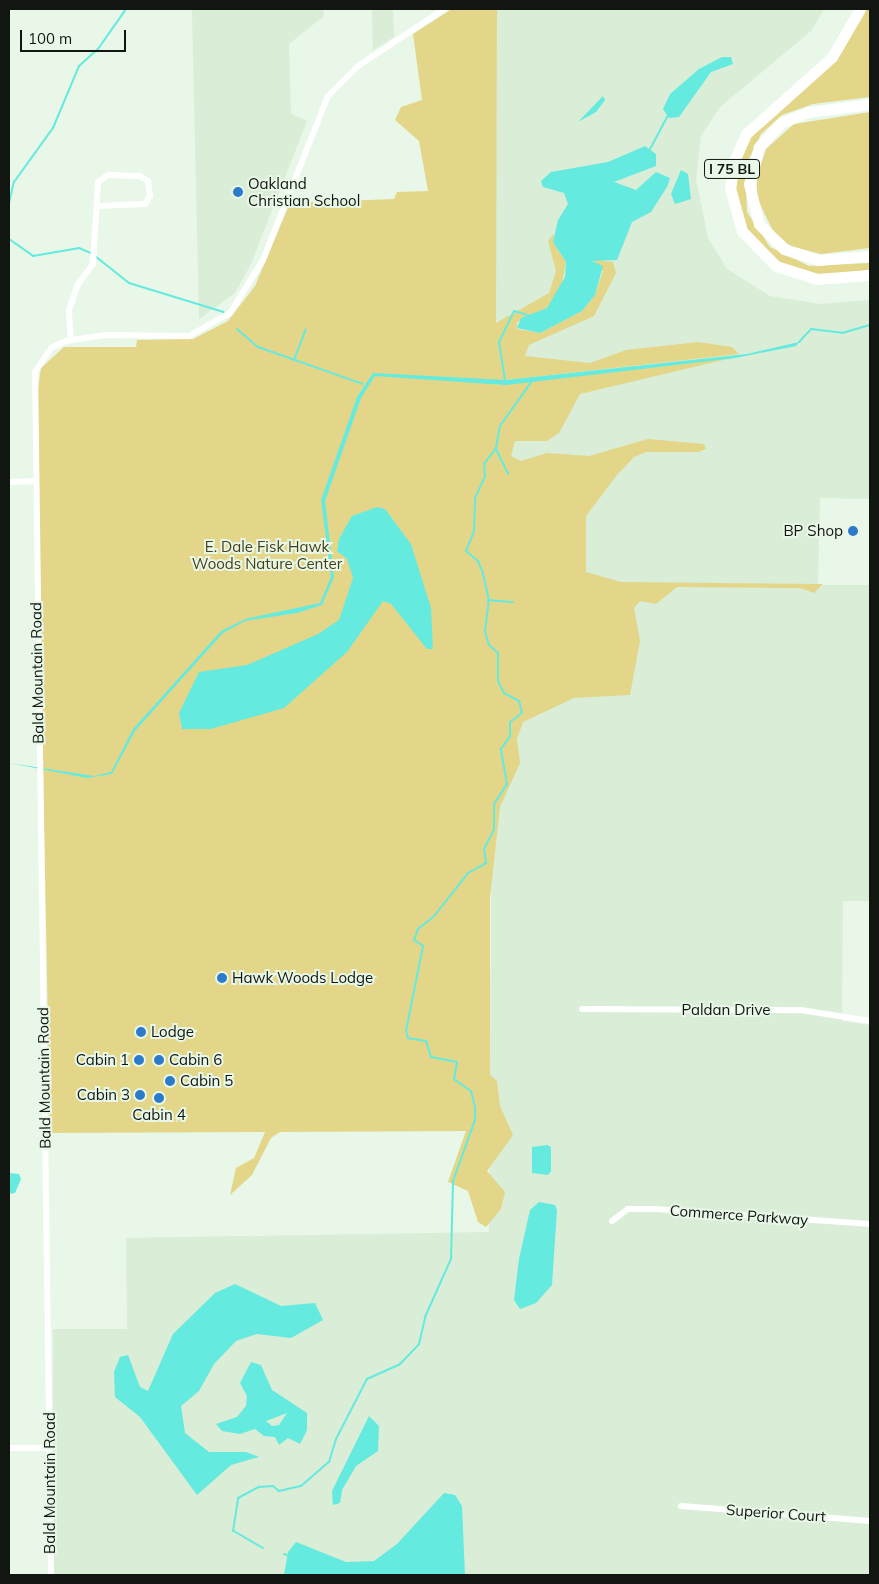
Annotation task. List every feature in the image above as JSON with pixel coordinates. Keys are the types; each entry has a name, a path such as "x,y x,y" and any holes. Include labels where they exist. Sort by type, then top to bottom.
{"highway":[{"name":"I 75 BL","path":"860,9 832,57 746,134 734,161 730,188 742,231 776,266 817,279 870,275"},
{"path":"870,104 808,112 781,123 759,147 749,184 759,224 784,249 817,260 870,256"}],"street":[{"name":"Bald Mountain Road","path":"51,1575 34,482 35,372 52,348 71,340 189,336 230,314 263,260 328,96 358,66 444,9"},
{"path":"71,340 68,310 78,284 93,264 98,182 108,176 140,176 148,181 150,196 145,204 97,206"},
{"path":"9,482 34,482"},
{"name":"Paldan Drive","path":"582,1009 801,1010 870,1020"},
{"name":"Commerce Parkway","path":"612,1221 628,1209 656,1209 870,1224"},
{"path":"9,1448 50,1448"},
{"name":"Superior Court","path":"681,1506 870,1521"}],"shaded area":[{"name":"Oakland Christian School","path":"192,9 323,9 324,16 289,44 291,114 307,121 251,264 235,293 199,319"},
{"path":"372,9 393,9 394,37 373,50"},
{"path":"497,9 824,9 811,31 720,107 701,136 696,179 708,238 727,269 770,296 820,304 870,300 870,499 820,498 818,585 870,585 870,901 843,901 842,1021 870,1025 870,1575 53,1575 53,1329 127,1329 126,1238 489,1232"}],"green space":[{"name":"E. Dale Fisk Hawk Woods Nature Center","path":"452,9 497,9 496,323 549,293 556,271 548,241 554,234 553,242 566,262 561,288 547,308 517,322 517,329 540,333 582,311 595,295 603,271 593,260 613,262 616,273 594,316 529,345 525,356 590,363 626,350 698,342 732,347 739,354 497,381 497,385 740,356 580,394 559,433 547,441 515,441 511,456 521,461 547,453 589,456 648,439 704,444 706,449 699,452 646,452 634,457 617,475 586,516 586,572 621,582 823,584 814,593 800,588 677,587 656,604 640,601 634,608 640,641 630,695 574,698 523,722 517,739 520,763 500,807 490,898 490,1075 497,1081 500,1106 513,1135 487,1171 505,1192 501,1209 486,1227 478,1222 468,1191 448,1182 466,1131 280,1132 271,1138 252,1175 230,1195 236,1168 254,1158 265,1132 50,1133 36,403 41,368 64,347 136,347 137,340 193,339 228,321 255,286 290,203 394,199 397,192 428,191 419,141 395,120 401,107 422,100 413,34"},
{"path":"864,9 870,9 870,97 813,104 782,115 761,134 745,167 747,212 770,247 809,266 870,263 870,270 822,275 779,263 748,232 734,190 736,168 748,137 837,56"},
{"path":"870,112 870,248 821,254 790,246 773,231 757,198 757,176 766,149 794,124"}],"water":[{"path":"722,57 731,57 733,64 711,72 679,117 669,118 663,109 670,94 699,69"},
{"path":"603,96 605,100 596,112 578,122"},
{"path":"645,146 656,154 656,166 614,182 636,190 656,172 670,178 667,187 651,212 632,222 617,260 592,261 603,266 595,295 582,311 540,333 517,328 521,318 547,308 565,277 566,262 553,242 558,220 568,204 564,193 543,187 541,181 551,172 608,162"},
{"path":"681,170 688,174 691,199 675,204 671,194"},
{"path":"799,342 796,346 735,358 505,385 375,376 361,398 325,501 334,577 322,605 297,613 245,621 223,633 135,731 112,774 87,778 9,763 94,776 111,772 133,729 221,631 245,619 320,603 331,577 321,500 357,397 373,373 505,380 747,354"},
{"path":"377,507 385,509 411,544 431,608 433,649 427,649 391,604 383,601 347,652 284,708 211,729 182,729 179,713 199,672 247,665 318,634 339,620 353,578 347,559 337,551 339,539 352,516"},
{"path":"547,1145 551,1147 551,1171 548,1175 532,1173 532,1147"},
{"path":"9,1173 19,1174 21,1179 15,1193 9,1194"},
{"path":"539,1202 555,1205 557,1210 552,1285 536,1303 520,1309 514,1300 519,1259 530,1210"},
{"path":"235,1284 281,1306 315,1303 323,1320 291,1338 257,1334 236,1341 214,1364 199,1391 181,1406 185,1433 209,1452 246,1452 259,1457 231,1465 197,1495 140,1417 115,1397 114,1372 120,1357 128,1355 140,1387 148,1391 173,1334 215,1293"},
{"path":"251,1362 261,1365 272,1390 307,1413 307,1430 300,1444 288,1438 279,1445 275,1437 264,1436 255,1429 240,1434 222,1431 216,1424 237,1417 246,1406 247,1396 240,1383","holes":["287,1413 279,1425 272,1426 266,1421"]},
{"path":"369,1416 379,1426 378,1451 356,1466 342,1490 340,1503 333,1505 332,1491"},
{"path":"444,1493 455,1495 462,1506 465,1575 284,1575 288,1552 296,1542 346,1562 374,1561 397,1544"}],"waterway":[{"path":"9,203 14,182 53,128 79,66 98,49 126,9"},
{"path":"649,151 668,116"},
{"path":"9,239 33,256 79,248 91,253"},
{"path":"95,256 129,283 224,312"},
{"path":"505,380 499,342 514,311 528,315"},
{"path":"799,342 811,329 842,333 870,325"},
{"path":"237,329 258,347 363,384"},
{"path":"294,360 306,329"},
{"path":"263,1548 233,1531 238,1498 259,1487 273,1486 279,1491 301,1486 329,1462 336,1439 367,1379 399,1365 419,1344 425,1317 451,1259 453,1181 475,1120 475,1107 471,1091 454,1079 457,1062 431,1057 426,1041 408,1038 406,1031 423,946 414,940 418,929 435,915 468,873 486,863 484,849 494,829 494,804 507,784 501,749 510,736 510,722 522,713 519,701 504,693 498,681 498,653 489,645 485,631 489,600 483,573 478,561 466,551 474,531 475,498 485,477 484,464 496,448 500,426 532,381"},
{"path":"496,449 508,474"},
{"path":"488,600 513,602"}],"place":[{"name":"Oakland Christian School","path":"238,192"},
{"name":"BP Shop","path":"853,531"},
{"name":"Hawk Woods Lodge","path":"222,978"},
{"name":"Lodge","path":"141,1032"},
{"name":"Cabin 1","path":"139,1060"},
{"name":"Cabin 6","path":"159,1060"},
{"name":"Cabin 5","path":"170,1081"},
{"name":"Cabin 3","path":"140,1095"},
{"name":"Cabin 4","path":"159,1098"}]}
